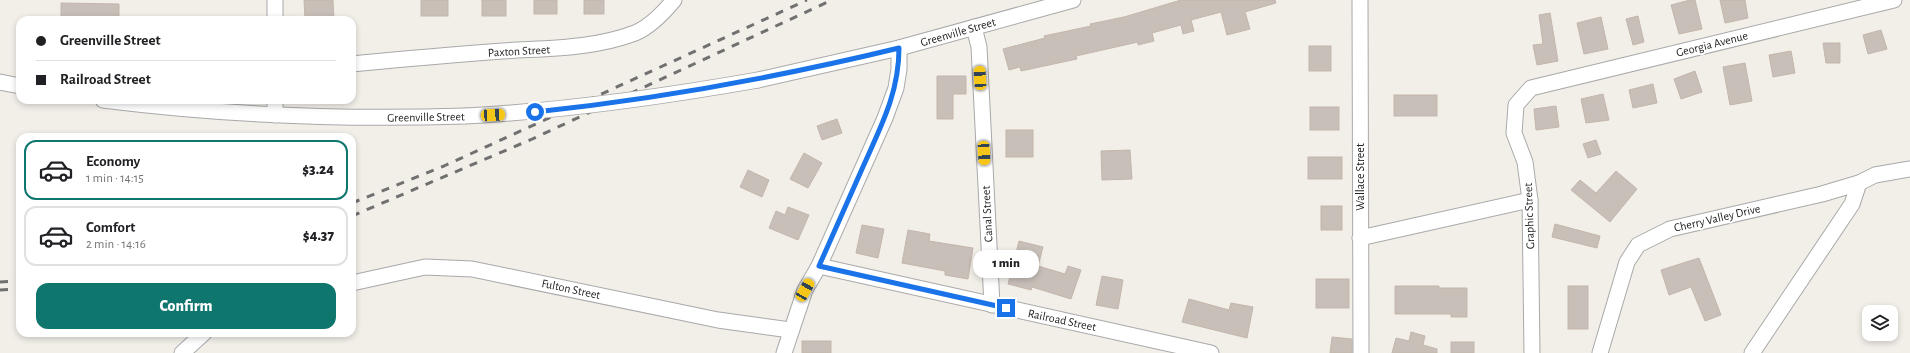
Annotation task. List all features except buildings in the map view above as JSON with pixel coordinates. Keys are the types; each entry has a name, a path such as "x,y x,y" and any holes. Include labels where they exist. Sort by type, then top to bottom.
{"street":[{"path":"275,0 275,16"},
{"name":"Greenville Street","path":"136,104 168,108 346,118 465,116 535,112 584,107 758,80 899,48 1073,0"},
{"name":"Wallace Street","path":"1360,0 1360,238 1362,353"},
{"name":"Georgia Avenue","path":"1531,88 1894,0"},
{"name":"Paxton Street","path":"356,64 555,49 615,40 637,32 654,20 674,1"},
{"name":"Canal Street","path":"974,27 978,47 992,305"},
{"path":"784,353 790,330 805,290 819,266 885,118 896,88 899,69 899,48"},
{"path":"0,82 16,85"},
{"name":"Graphic Street","path":"1531,88 1516,105 1514,133 1526,162 1530,200 1532,353"},
{"path":"275,104 275,115"},
{"name":"Cherry Valley Drive","path":"1600,353 1625,268 1638,246 1670,229 1822,194 1859,183 1875,175 1910,169"},
{"path":"1752,353 1852,204 1859,183"},
{"path":"1360,238 1530,200"},
{"name":"Railroad Street","path":"819,266 1211,353"},
{"name":"Fulton Street","path":"356,282 426,267 472,269 718,320 790,330"},
{"path":"182,353 200,337"}],"railway":[{"path":"356,201 444,166 807,0"},
{"path":"356,214 530,140 832,0"},
{"path":"0,282 16,281"},
{"path":"0,290 16,289"}],"route":[{"path":"535,112 584,107 758,80 899,48 899,69 896,88 885,118 819,266 1006,308"}]}
